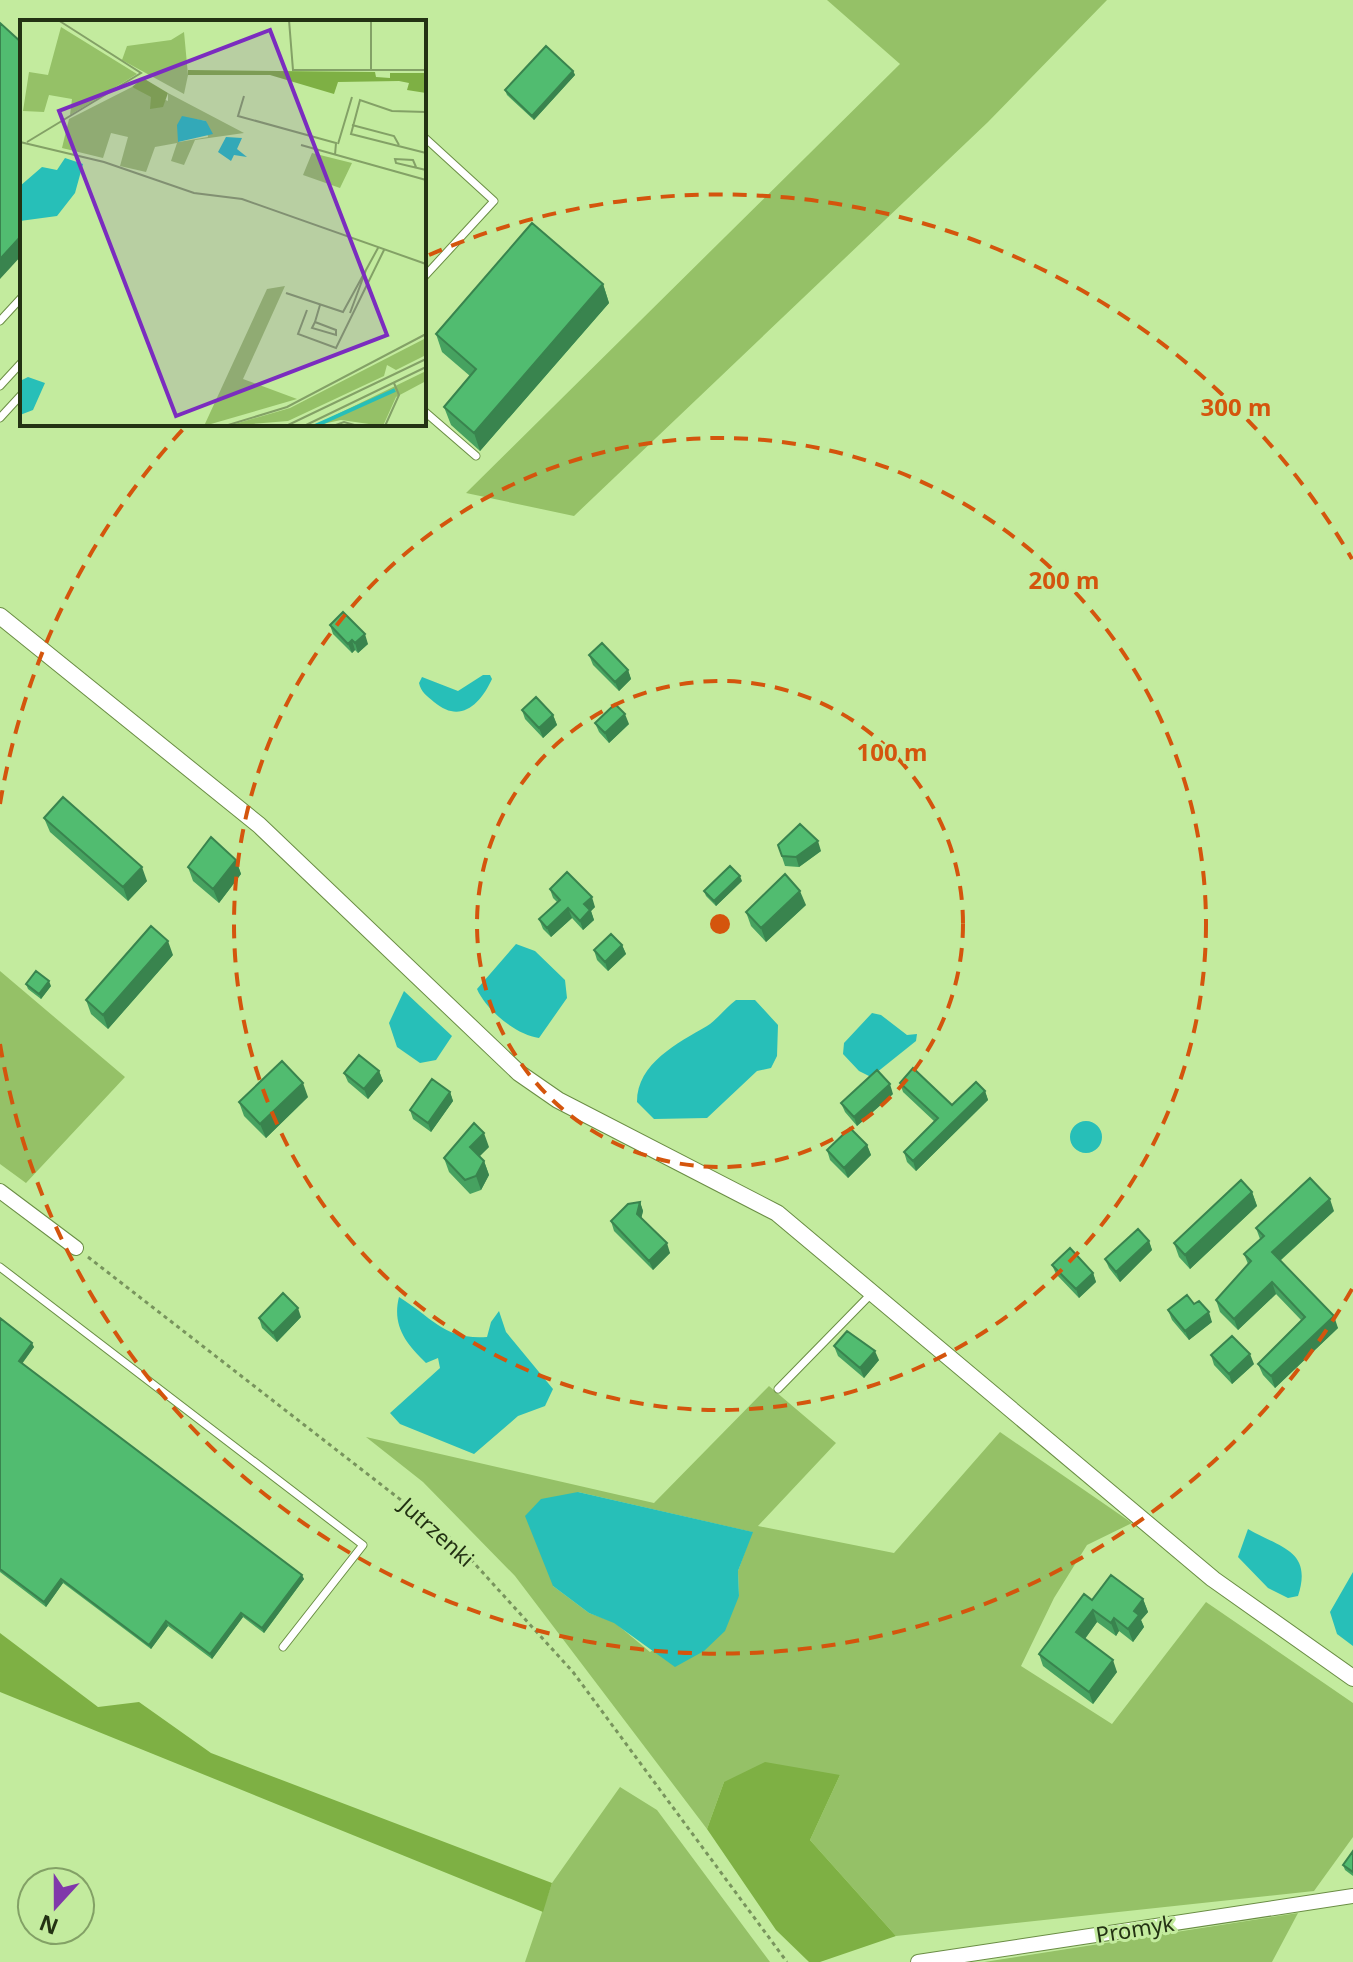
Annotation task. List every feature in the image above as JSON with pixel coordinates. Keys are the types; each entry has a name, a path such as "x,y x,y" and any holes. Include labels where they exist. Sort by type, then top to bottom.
{"street":[{"path":"0,616 259,825 519,1073 558,1100 777,1213 1213,1579 1353,1678"},
{"path":"0,1191 76,1248"},
{"name":"Promyk","path":"918,1962 1353,1896"}],"lane":[{"path":"426,139 494,201 426,275"},
{"path":"0,321 20,299"},
{"path":"0,386 20,364"},
{"path":"0,418 20,396"},
{"path":"426,413 476,456"},
{"path":"0,1267 363,1545 283,1647"},
{"path":"778,1389 872,1293"}],"path":[{"name":"Jutrzenki","path":"76,1248 455,1542 573,1672 787,1962"}],"green space":[{"path":"827,0 1107,0 988,122 574,516 466,493 900,64"},
{"path":"0,971 125,1077 26,1183 0,1164"},
{"path":"769,1386 836,1443 758,1526 894,1553 1000,1432 1132,1523 1087,1545 1054,1598 1021,1666 1112,1724 1206,1602 1353,1703 1353,1837 1314,1891 896,1936 810,1840 840,1775 724,1782 707,1829 515,1576 423,1482 366,1437 654,1503","holes":["578,1492 752,1532 738,1571 739,1596 650,1652 614,1622 589,1613 553,1586"]},
{"path":"0,1633 98,1707 139,1702 211,1753 552,1883 543,1912 0,1692"},
{"path":"765,1762 840,1775 810,1840 896,1936 820,1962 809,1962 776,1930 707,1829 724,1782"},
{"path":"620,1787 657,1810 770,1962 525,1962 552,1883"},
{"path":"1298,1913 1272,1962 984,1962"}],"water":[{"path":"483,675 490,675 492,679 482,697 461,711 443,708 434,702 419,683 422,677 458,691"},
{"path":"516,944 535,951 565,980 567,998 539,1038 521,1032 503,1020 487,1005 477,989"},
{"path":"404,991 452,1036 436,1060 420,1063 397,1047 389,1023"},
{"path":"736,1000 755,1000 778,1025 777,1056 771,1068 757,1071 707,1118 654,1119 637,1102 644,1076 661,1056 711,1023"},
{"path":"872,1013 881,1015 907,1035 917,1034 916,1041 871,1077 859,1071 843,1054 844,1043"},
{"path":"1086,1121 1097,1126 1102,1137 1097,1148 1086,1153 1075,1148 1070,1137 1075,1126"},
{"path":"399,1297 449,1331 472,1337 487,1337 491,1322 499,1311 506,1332 553,1389 545,1406 518,1416 474,1454 400,1424 390,1413 440,1368 438,1358 426,1363 406,1341 397,1316"},
{"path":"578,1492 753,1532 738,1571 739,1596 725,1631 704,1651 675,1667 614,1623 589,1613 553,1586 525,1516 541,1499"},
{"path":"1248,1529 1282,1546 1297,1560 1301,1569 1298,1596 1288,1598 1268,1588 1238,1557"},
{"path":"1353,1572 1353,1646 1337,1634 1330,1612"}],"building":[{"path":"0,23 20,41 20,237 0,259"},
{"path":"546,46 573,71 532,116 505,90"},
{"path":"532,223 603,284 474,433 444,407 476,369 436,334"},
{"path":"343,612 365,634 355,643 352,640 348,644 330,625"},
{"path":"602,643 628,670 615,682 589,655"},
{"path":"536,697 553,715 539,728 522,710"},
{"path":"615,704 625,714 605,733 595,723"},
{"path":"63,797 142,867 123,887 44,818"},
{"path":"800,824 818,841 796,857 782,856 778,845"},
{"path":"211,837 236,860 213,889 188,867"},
{"path":"730,866 740,876 714,901 704,891"},
{"path":"567,872 592,897 584,904 590,910 580,921 568,908 547,928 539,919 560,900 550,889"},
{"path":"785,874 800,891 761,928 746,912"},
{"path":"151,926 168,941 103,1015 86,1000"},
{"path":"611,934 622,945 605,962 594,950"},
{"path":"36,971 49,981 39,994 26,984"},
{"path":"359,1055 379,1071 364,1089 344,1073"},
{"path":"282,1061 303,1083 260,1124 239,1102"},
{"path":"913,1068 952,1105 976,1082 985,1091 913,1161 904,1152 938,1118 900,1083"},
{"path":"877,1070 890,1084 854,1117 841,1103"},
{"path":"432,1079 450,1092 428,1123 410,1110"},
{"path":"474,1123 484,1133 470,1147 484,1161 476,1176 465,1180 444,1158"},
{"path":"850,1128 867,1145 844,1168 827,1150"},
{"path":"1310,1178 1330,1199 1272,1252 1334,1316 1271,1376 1258,1364 1305,1317 1272,1282 1234,1319 1216,1300 1251,1261 1244,1254 1264,1236 1256,1228"},
{"path":"1241,1180 1252,1192 1185,1255 1174,1243"},
{"path":"640,1202 637,1214 667,1243 649,1261 611,1221 628,1204"},
{"path":"1138,1229 1149,1241 1116,1272 1105,1259"},
{"path":"1070,1248 1093,1273 1076,1289 1052,1265"},
{"path":"283,1293 298,1308 273,1333 259,1318"},
{"path":"1187,1295 1194,1304 1199,1301 1209,1312 1185,1331 1168,1310"},
{"path":"0,1318 32,1343 19,1361 302,1575 262,1628 241,1613 210,1654 166,1621 149,1645 61,1579 44,1602 0,1569"},
{"path":"847,1331 875,1351 860,1368 834,1346"},
{"path":"1232,1336 1250,1354 1229,1374 1211,1355"},
{"path":"1111,1575 1143,1599 1134,1611 1139,1615 1128,1629 1114,1618 1111,1623 1093,1610 1076,1632 1113,1660 1089,1692 1039,1654 1084,1594 1092,1600"},
{"path":"1353,1851 1353,1872 1343,1865"}]}
